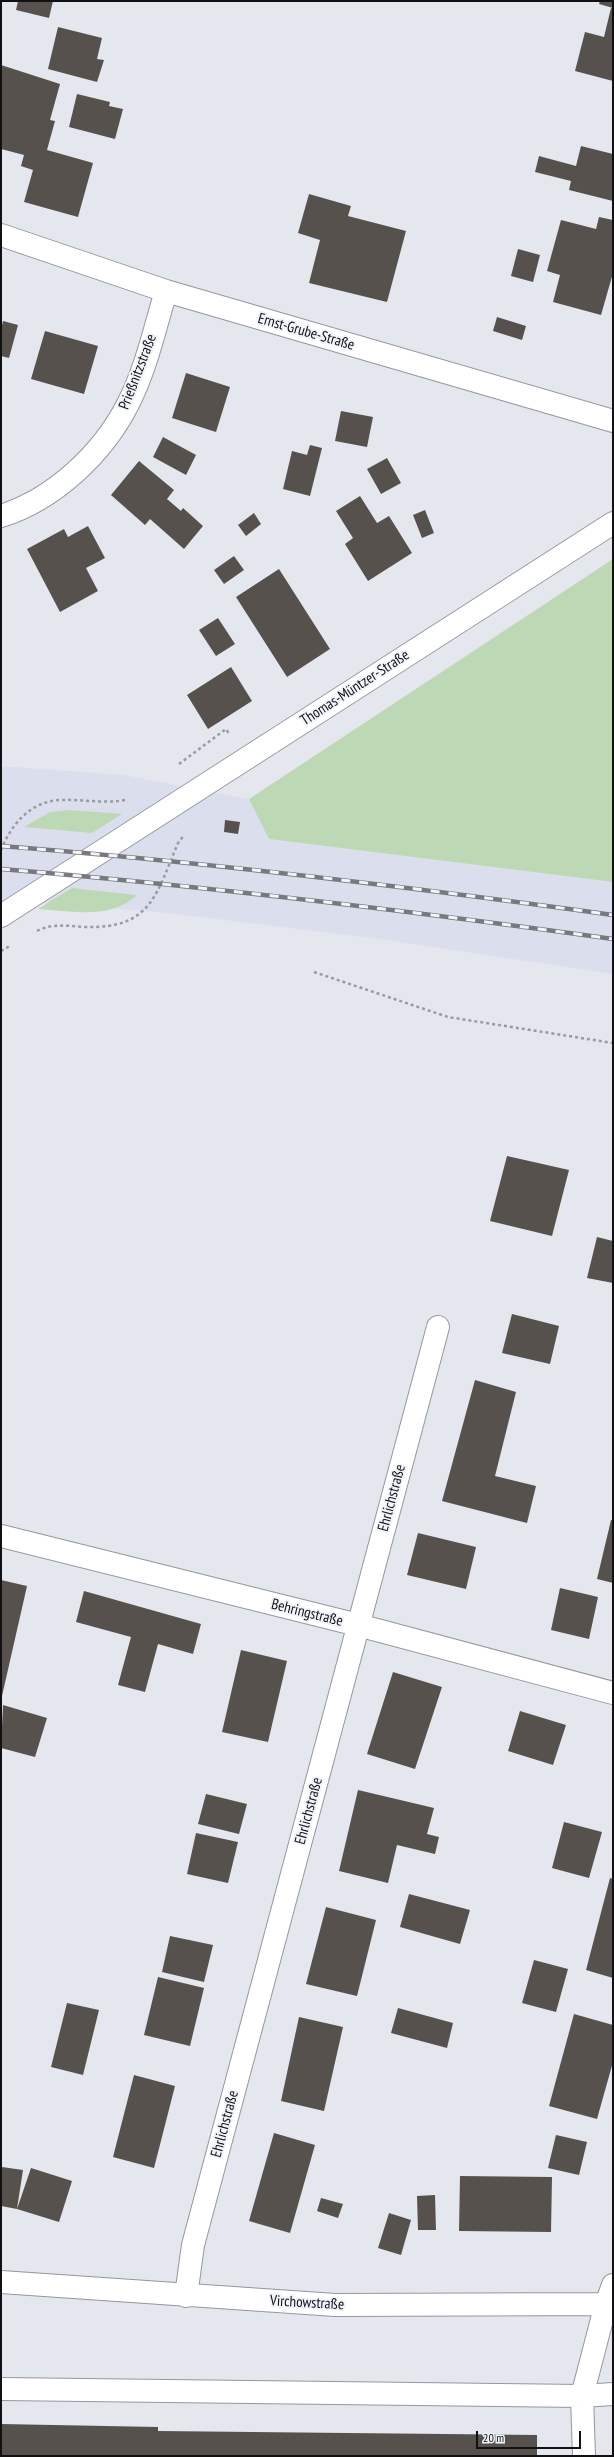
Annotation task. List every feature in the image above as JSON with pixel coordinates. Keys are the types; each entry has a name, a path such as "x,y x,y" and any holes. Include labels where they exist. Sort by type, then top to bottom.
{"street":[{"name":"Ernst-Grube-Straße","path":"1,235 166,291 613,421"},
{"name":"Prießnitzstraße","path":"1,516 39,499 71,476 113,429 128,403 140,373 166,291"},
{"name":"Thomas-Müntzer-Straße","path":"1,916 613,523"},
{"name":"Ehrlichstraße","path":"186,2296 193,2245 438,1327"},
{"name":"Behringstraße","path":"1,1536 358,1625 613,1693"},
{"name":"Virchowstraße","path":"1,2282 186,2296 335,2305 610,2298"},
{"path":"584,2456 582,2396 610,2298"},
{"path":"1,2389 582,2396 613,2394"}],"path":[{"path":"177,765 226,729 244,760"},
{"path":"1,850 10,829 24,814 40,805 59,800 111,802 128,799"},
{"path":"32,933 48,925 100,927 119,925 136,917 150,906 180,841 189,831"},
{"path":"1,951 12,945"},
{"path":"314,972 448,1017 613,1043"}],"shaded area":[{"path":"1,766 124,775 249,799 269,839 613,882 613,974 379,939 159,912 1,900"}],"green space":[{"path":"613,559 613,882 269,839 249,799"},
{"path":"69,810 122,814 92,833 24,827 50,812"},
{"path":"72,888 137,895 126,903 103,911 77,912 38,909"}],"building":[{"path":"18,1 53,1 49,18 16,10"},
{"path":"600,1 613,1 613,8 599,4"},
{"path":"611,8 613,9 613,81 575,71 585,32 604,37"},
{"path":"58,27 102,38 97,59 104,60 97,82 48,69"},
{"path":"1,65 60,84 50,120 55,121 47,150 93,163 78,217 24,202 33,170 21,166 24,155 1,149"},
{"path":"77,94 110,102 109,106 123,109 115,139 69,127"},
{"path":"581,146 613,154 613,201 569,190 571,181 535,172 539,156 576,166"},
{"path":"309,194 351,206 348,216 406,231 387,302 309,283 320,240 298,233"},
{"path":"599,217 613,220 613,273 601,315 553,302 560,275 547,271 561,220 596,229"},
{"path":"518,249 540,255 533,282 511,276"},
{"path":"497,317 526,326 522,340 493,331"},
{"path":"3,321 18,325 9,358 1,356 1,330"},
{"path":"45,331 98,346 84,394 31,379"},
{"path":"186,373 230,387 216,432 172,418"},
{"path":"341,411 373,417 367,447 335,441"},
{"path":"163,437 196,455 186,475 153,457"},
{"path":"310,445 322,448 310,496 283,489 292,451 307,455"},
{"path":"387,458 401,483 381,494 367,469"},
{"path":"139,461 174,490 167,499 181,511 183,508 203,526 184,549 150,519 145,525 111,495"},
{"path":"360,496 377,523 389,516 412,553 368,581 345,544 353,538 336,511"},
{"path":"425,510 434,533 422,538 413,515"},
{"path":"254,513 261,524 246,536 238,525"},
{"path":"88,526 105,558 86,568 98,591 60,612 27,549 64,529 68,537"},
{"path":"234,556 244,570 224,584 214,570"},
{"path":"279,569 330,649 287,677 236,597"},
{"path":"218,618 235,644 216,656 199,630"},
{"path":"231,667 252,701 208,729 187,695"},
{"path":"225,820 240,822 238,834 224,832"},
{"path":"507,1156 569,1170 552,1236 490,1221"},
{"path":"597,1237 613,1241 613,1283 587,1278"},
{"path":"512,1314 559,1326 550,1364 502,1353"},
{"path":"475,1380 516,1392 495,1476 536,1486 527,1523 442,1501"},
{"path":"611,1520 613,1520 613,1583 597,1579"},
{"path":"418,1533 476,1547 466,1589 407,1575"},
{"path":"1,1580 27,1586 2,1696 1,1696"},
{"path":"560,1588 598,1597 589,1639 551,1630"},
{"path":"84,1591 201,1624 193,1654 158,1644 145,1692 118,1685 131,1637 76,1622"},
{"path":"241,1650 287,1661 268,1742 222,1732"},
{"path":"393,1672 442,1687 415,1769 367,1754"},
{"path":"3,1705 47,1718 35,1757 1,1748"},
{"path":"520,1711 566,1725 553,1765 508,1751"},
{"path":"358,1790 434,1808 427,1834 439,1837 435,1854 397,1845 388,1883 339,1871"},
{"path":"206,1794 247,1804 239,1834 198,1824"},
{"path":"564,1822 602,1832 589,1878 552,1868"},
{"path":"196,1833 238,1842 228,1883 187,1874"},
{"path":"610,1878 613,1879 613,1978 586,1970"},
{"path":"409,1894 470,1910 460,1944 400,1927"},
{"path":"326,1907 376,1920 357,1996 306,1984"},
{"path":"170,1936 213,1945 204,1982 162,1972"},
{"path":"534,1960 568,1969 556,2012 522,2003"},
{"path":"158,1977 204,1988 190,2046 144,2035"},
{"path":"67,2003 99,2010 83,2075 51,2067"},
{"path":"398,2008 453,2023 447,2048 391,2033"},
{"path":"574,2014 613,2025 613,2062 597,2119 549,2106"},
{"path":"299,2017 343,2027 324,2111 281,2101"},
{"path":"134,2075 175,2086 154,2168 113,2157"},
{"path":"274,2133 315,2145 290,2233 249,2221"},
{"path":"556,2135 587,2142 579,2175 548,2168"},
{"path":"2,2167 23,2170 17,2209 1,2206"},
{"path":"31,2168 72,2181 59,2222 17,2209"},
{"path":"460,2176 552,2177 551,2232 459,2231"},
{"path":"435,2195 436,2230 418,2230 417,2196"},
{"path":"321,2198 343,2204 338,2218 317,2211"},
{"path":"389,2213 411,2220 401,2255 378,2248"},
{"path":"1,2424 158,2427 158,2431 537,2435 537,2456 1,2456"}],"railway":[{"path":"1,846 231,867 613,915"},
{"path":"1,869 154,883 307,900 613,939"}]}
